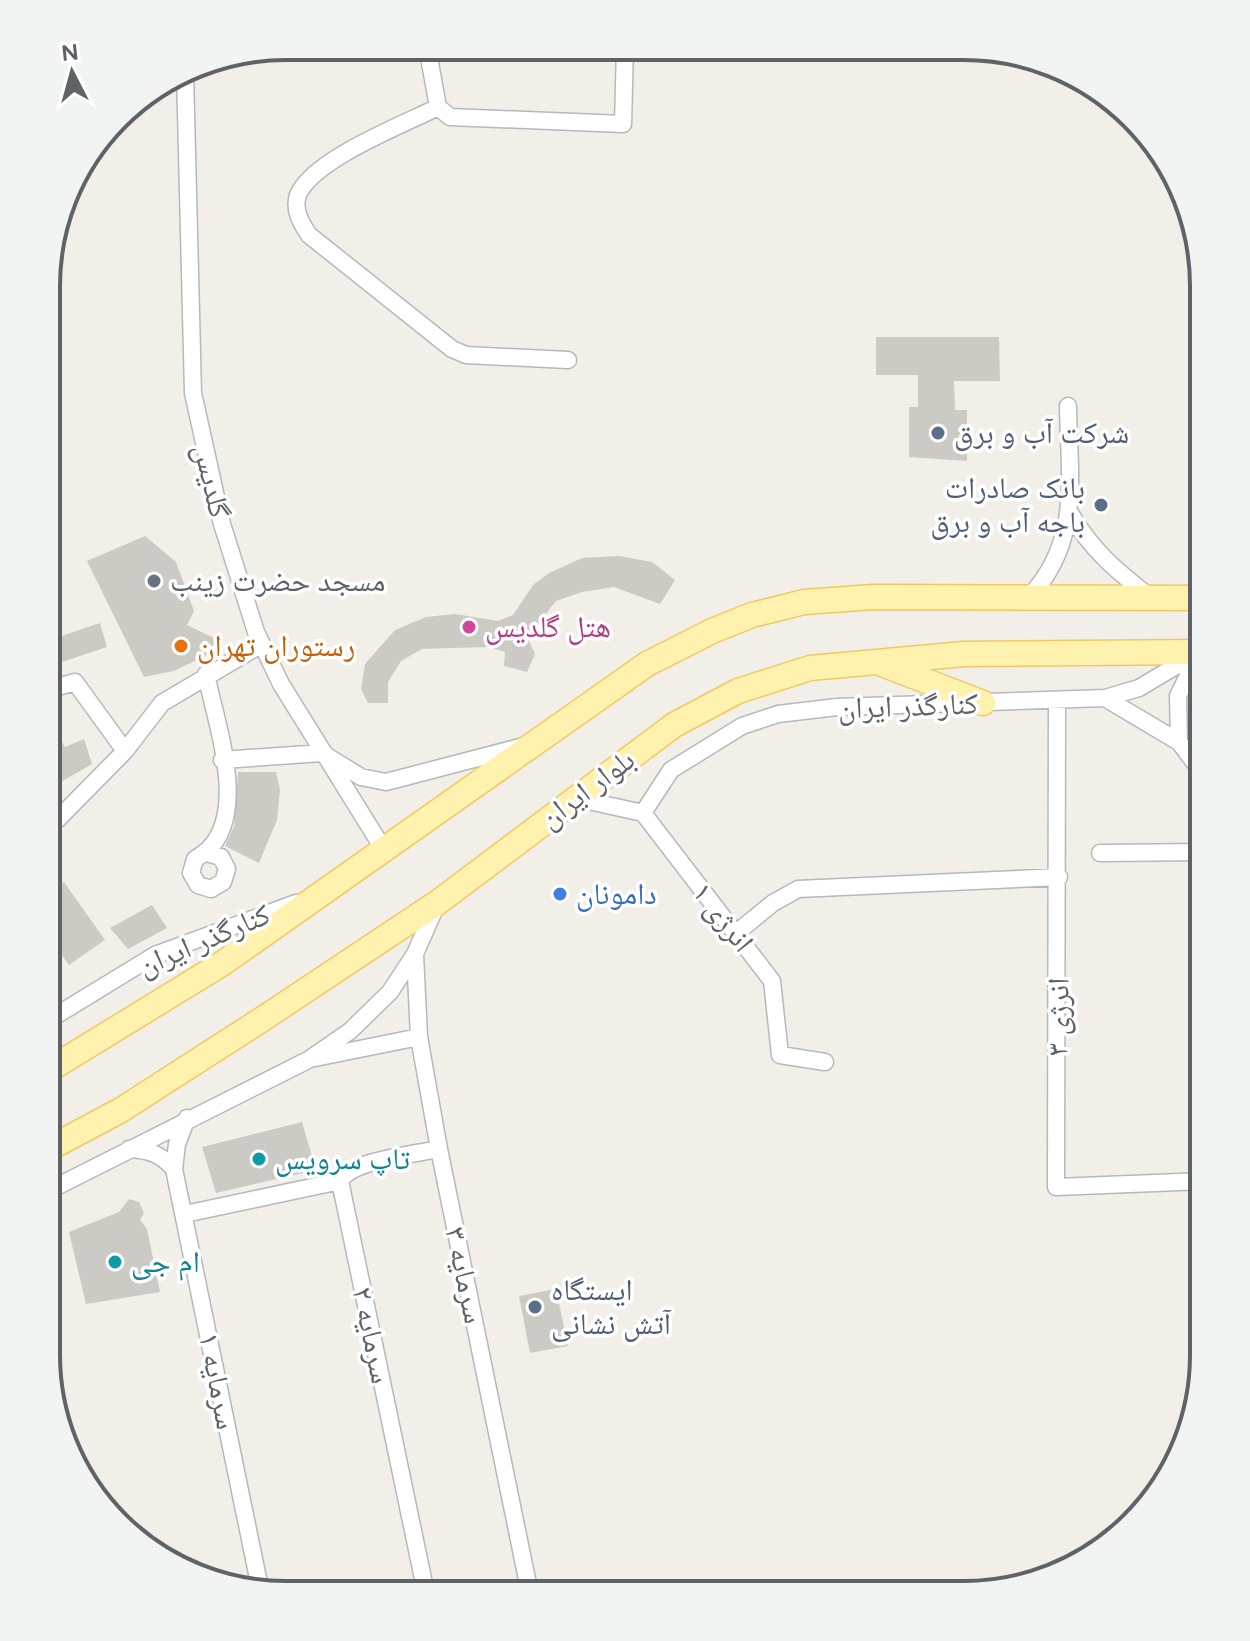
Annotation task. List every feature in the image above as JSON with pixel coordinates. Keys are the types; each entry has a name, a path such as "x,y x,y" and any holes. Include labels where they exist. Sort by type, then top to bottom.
{"main road":[{"path":"60,1063 223,963 647,664 712,631 752,615 804,602 873,597 1190,598"},
{"name":"بلوار ایران","path":"60,1143 121,1110 437,903 674,725 738,691 810,668 964,654 1190,652"},
{"path":"876,662 983,703"}],"street":[{"path":"430,60 438,107 450,117 623,124 625,60"},
{"name":"گلدیس","path":"185,84 193,393 225,537 262,644 322,753 384,850"},
{"path":"438,107 325,166 308,180 298,197 297,218 309,235 452,349 466,355 568,360"},
{"path":"1028,598 1046,579 1058,558 1070,513 1068,406"},
{"path":"1070,513 1087,542 1106,562 1151,598"},
{"path":"60,817 125,751 162,703 206,674 262,644"},
{"name":"کنارگذر ایران","path":"643,813 671,770 717,739 778,714 837,707 1105,698 1139,688 1190,659"},
{"path":"206,674 222,760 228,774 228,810 207,853"},
{"path":"1179,742 1178,696 1190,674"},
{"path":"60,686 75,682 125,751"},
{"path":"1105,698 1179,742 1190,757"},
{"name":"انرژی ۳","path":"1057,700 1056,1187 1190,1182"},
{"path":"355,806 386,782 504,749 535,744"},
{"path":"222,760 322,753 361,777 386,782"},
{"path":"575,798 643,813"},
{"name":"انرژی ۱","path":"643,813 772,981 780,1055 825,1062"},
{"path":"1100,853 1190,852"},
{"path":"735,934 773,903 798,889 1059,877"},
{"name":"کنارگذر ایران","path":"60,1013 155,955 324,892"},
{"path":"60,1185 187,1118 308,1060 350,1031 390,992 415,954 437,903"},
{"name":"سرمایه ۳","path":"415,954 419,1037 439,1149 527,1581"},
{"path":"308,1060 419,1037"},
{"path":"174,1169 177,1144 187,1118"},
{"path":"128,1149 148,1150 164,1158 174,1169"},
{"path":"185,1214 340,1181 352,1169 439,1149"},
{"name":"سرمایه ۱","path":"174,1169 258,1579"},
{"name":"سرمایه ۲","path":"340,1181 423,1581"}],"building":[{"name":"شرکت آب و برق","path":"876,337 999,337 1000,381 954,381 955,410 967,410 967,461 909,457 909,407 918,407 918,375 876,375"},
{"path":"145,536 176,562 194,611 187,625 218,640 205,656 174,671 144,677 87,561"},
{"name":"هتل گلدیس","path":"620,556 652,562 675,580 660,604 614,587 582,592 556,601 538,624 529,641 535,654 527,672 504,666 505,652 489,647 422,649 401,661 388,682 388,703 368,703 361,689 365,664 395,630 426,617 455,614 498,621 513,615 533,585 549,573 582,558"},
{"path":"100,623 107,647 60,663 60,637"},
{"path":"60,739 65,747 84,739 92,764 60,782"},
{"path":"238,772 276,772 280,790 277,820 259,863 225,846 234,826"},
{"path":"64,882 105,940 69,965 60,952 60,884"},
{"path":"152,905 167,928 128,949 110,928"},
{"name":"تاپ سرویس","path":"302,1122 316,1170 216,1193 202,1147"},
{"name":"ام جی","path":"129,1199 139,1202 144,1213 140,1220 147,1229 160,1292 86,1304 69,1232 119,1212"},
{"path":"556,1289 568,1346 530,1353 519,1296"}],"place":[{"name":"شرکت آب و برق","path":"938,433"},
{"name":"بانک صادرات باجه آب و برق","path":"1101,505"},
{"name":"مسجد حضرت زینب","path":"154,581"},
{"name":"هتل گلدیس","path":"469,627"},
{"name":"رستوران تهران","path":"181,646"},
{"name":"دامونان","path":"560,894"},
{"name":"تاپ سرویس","path":"259,1159"},
{"name":"ام جی","path":"115,1262"},
{"name":"ایستگاه آتش نشانی","path":"535,1307"}]}
